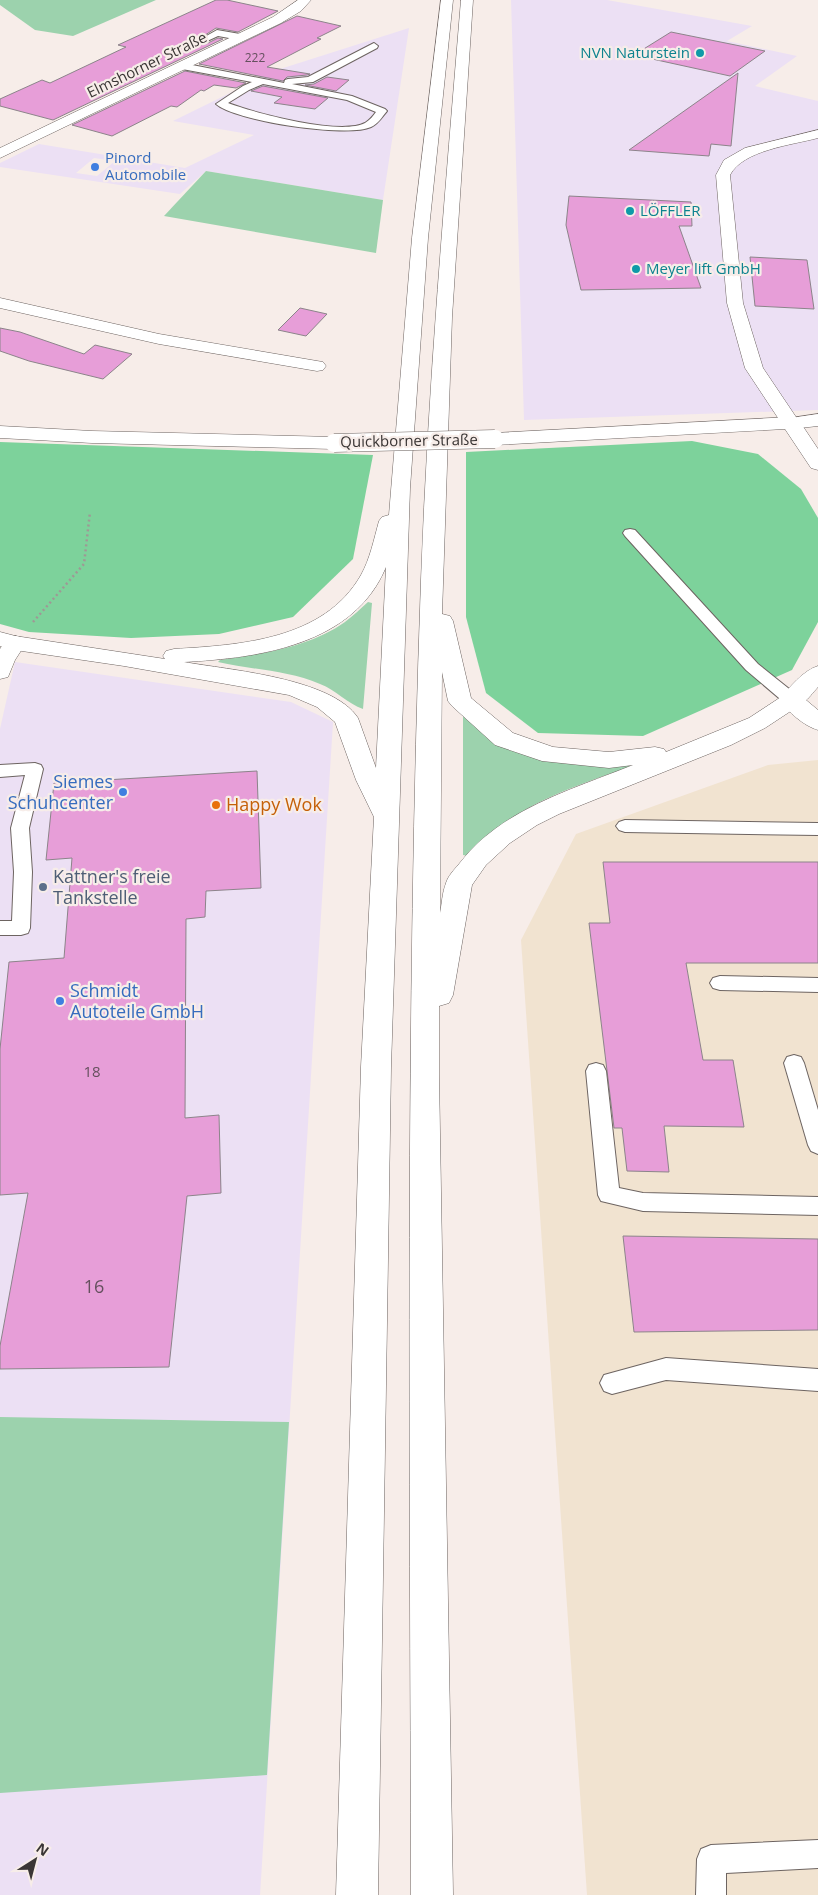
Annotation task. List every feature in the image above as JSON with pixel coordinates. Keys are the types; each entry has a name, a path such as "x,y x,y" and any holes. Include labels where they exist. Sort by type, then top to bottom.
{"main road":[{"name":"Elmshorner Straße","path":"0,154 284,16 297,8 305,0"},
{"path":"357,1895 376,1067 400,488 420,238 447,0"},
{"path":"432,1895 424,1075 432,580 443,317 468,0"},
{"path":"818,134 750,151 729,163 723,175 735,303 754,368 818,464"},
{"path":"0,303 159,339 317,366"},
{"name":"Quickborner Straße","path":"0,432 92,438 334,442 495,439 818,420"},
{"path":"124,659 216,654 278,642 308,632 334,619 351,605 371,578 400,488"},
{"path":"432,580 460,701 504,739 551,755 609,760 691,750"},
{"path":"0,672 7,641 124,659 294,689 325,702 346,718 368,780 386,816"},
{"path":"424,1075 459,883 477,859 502,837 542,812 722,739 757,722 792,700 818,673"},
{"path":"792,700 818,722"}],"lane":[{"path":"205,39 217,33 240,37"},
{"path":"274,84 310,80 374,46"},
{"path":"182,66 263,81 274,84 350,98 382,111 376,120 363,127 322,128 262,116 221,104 246,88 263,81"},
{"path":"630,533 752,667 792,700"},
{"path":"0,771 35,769 20,828 23,872 21,928 0,928"},
{"path":"625,826 818,829"},
{"path":"720,983 818,984"},
{"path":"794,1063 818,1145"},
{"path":"596,1071 609,1195 643,1202 818,1206"},
{"path":"612,1383 666,1369 818,1380"},
{"path":"711,1895 711,1859 818,1854"}],"path":[{"path":"7,641 84,564 90,512"}],"shaded area":[{"path":"511,0 607,0 752,26 727,41 797,56 755,86 818,101 818,410 524,420"},
{"path":"409,28 383,200 206,171 180,194 0,167 0,163 39,144 185,168 254,135 173,121 277,70","holes":["94,158 115,161 97,176 76,173"]},
{"path":"15,662 291,702 333,722 260,1895 0,1895 0,729"},
{"path":"818,760 818,1895 587,1895 521,940 576,834 768,765"}],"green space":[{"path":"0,0 156,0 73,36 35,30 0,5"},
{"path":"206,171 383,200 376,253 164,216"},
{"path":"692,441 758,454 801,489 818,518 818,622 792,670 643,736 538,733 486,693 466,617 466,452"},
{"path":"0,442 373,455 353,559 293,617 219,634 131,638 29,632 0,624"},
{"path":"368,602 372,603 363,709 326,687 308,679 218,662 220,660 285,648 316,638 345,622"},
{"path":"463,716 484,734 498,742 648,761 578,785 528,808 506,822 468,856 463,855"},
{"path":"0,1417 289,1422 267,1775 0,1793"}],"building":[{"path":"216,0 227,0 278,11 238,32 216,28 199,39 206,44 218,38 223,39 53,120 0,106 0,99 42,80 50,83 126,47 118,45"},
{"path":"297,16 341,26 317,38 321,39 267,67 310,74 287,77 283,81 199,64"},
{"name":"NVN Naturstein","path":"671,32 765,51 730,76 634,55"},
{"path":"185,71 246,83 236,88 214,85 204,91 201,90 177,107 171,106 112,136 72,125"},
{"path":"738,73 731,146 711,144 709,156 629,150"},
{"path":"327,77 349,80 336,91 305,85 314,84"},
{"path":"263,86 328,98 315,109 274,103 282,97 251,91"},
{"path":"569,196 691,202 692,226 679,226 701,288 581,290 566,225"},
{"path":"750,257 807,260 814,309 755,306"},
{"path":"300,308 327,314 306,336 278,330"},
{"path":"0,328 20,332 84,354 95,345 132,354 103,379 29,361 0,351"},
{"path":"257,771 261,888 206,891 205,917 186,919 185,1118 219,1115 221,1193 187,1196 169,1367 0,1369 0,1346 28,1193 0,1195 0,1049 9,962 64,958 72,858 46,860 54,783"},
{"path":"603,862 818,862 818,963 686,963 703,1060 733,1060 744,1127 664,1126 669,1172 627,1171 622,1128 614,1128 589,923 610,923"},
{"path":"623,1236 818,1239 818,1330 634,1332"}],"place":[{"name":"NVN Naturstein","path":"700,53"},
{"name":"Pinord Automobile","path":"95,167"},
{"name":"LÖFFLER","path":"630,211"},
{"name":"Meyer lift GmbH","path":"636,269"},
{"name":"Siemes Schuhcenter","path":"123,792"},
{"name":"Happy Wok","path":"216,805"},
{"name":"Kattner's freie Tankstelle","path":"43,887"},
{"name":"Schmidt Autoteile GmbH","path":"60,1001"}]}
